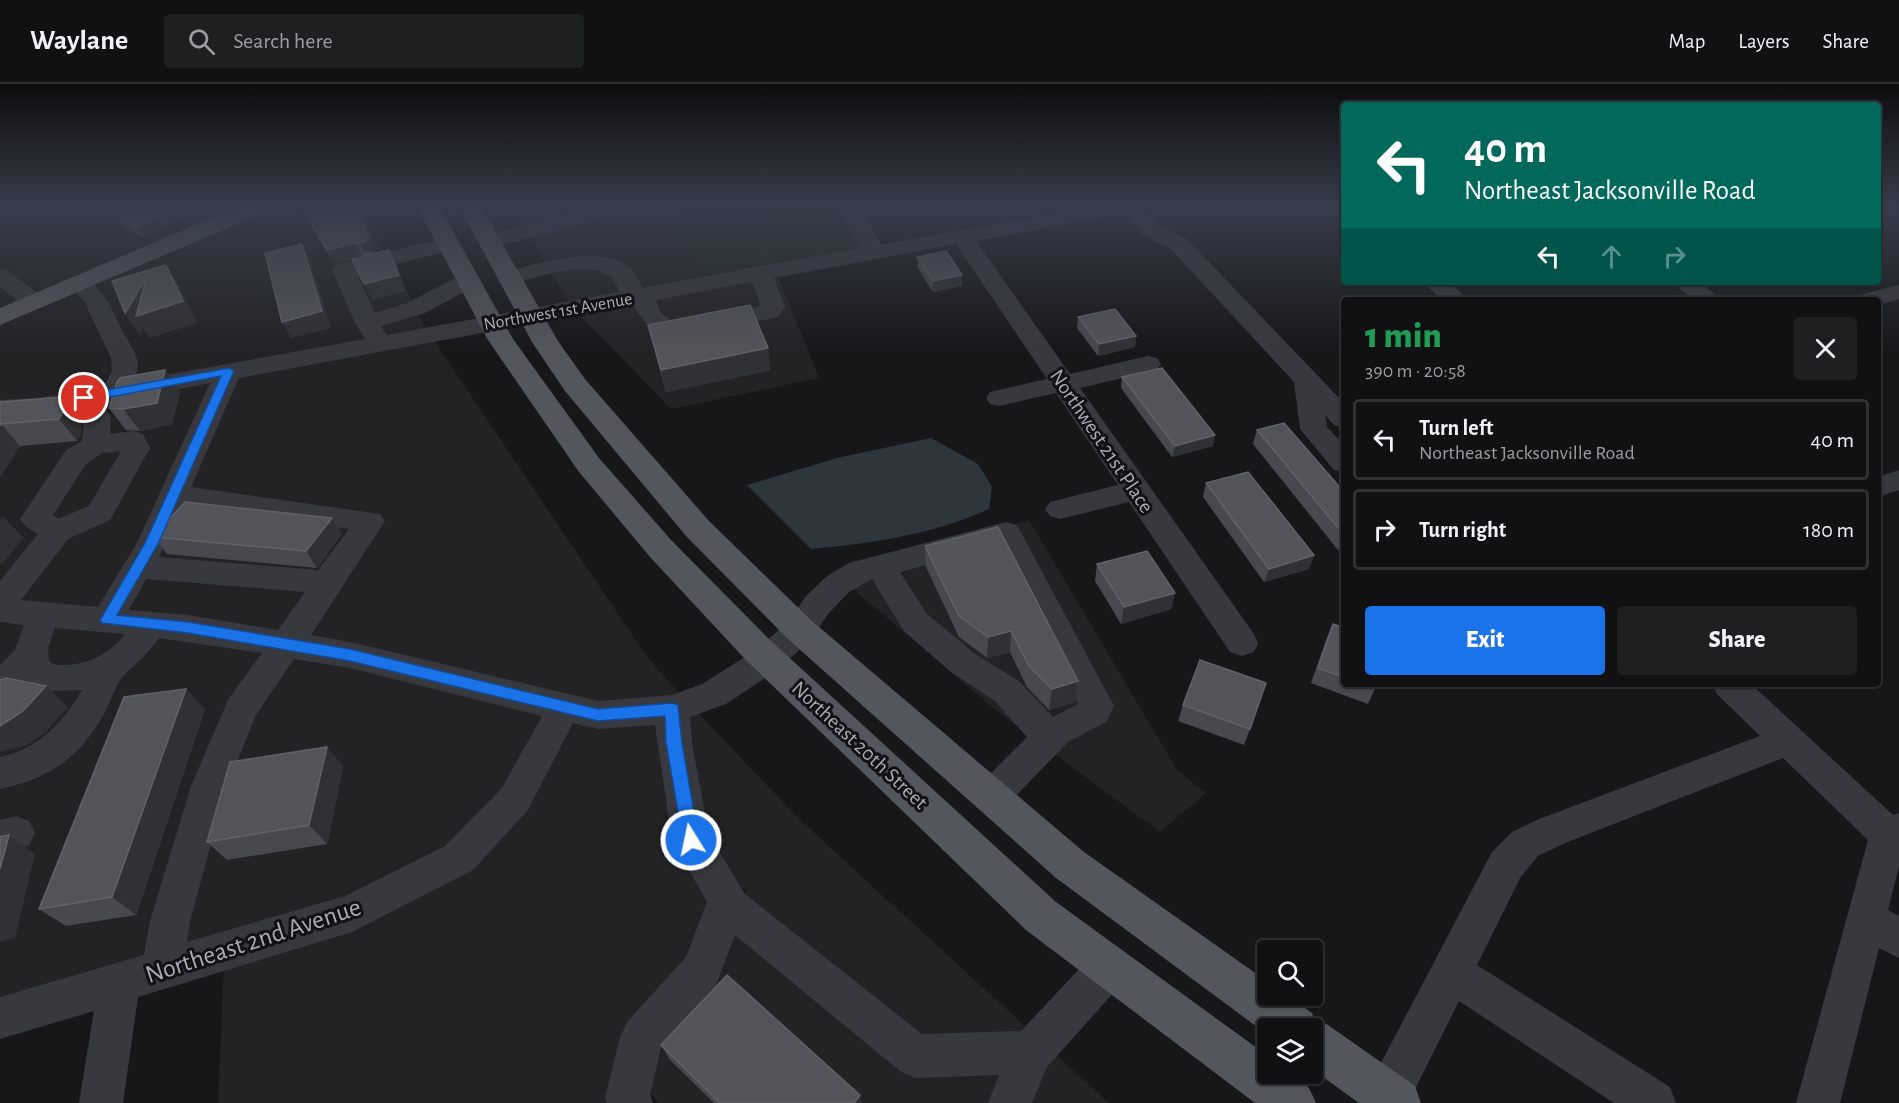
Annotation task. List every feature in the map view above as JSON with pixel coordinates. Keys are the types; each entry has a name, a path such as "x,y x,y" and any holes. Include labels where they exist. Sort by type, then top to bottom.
{"main road":[{"path":"0,317 144,256"},
{"name":"Northeast 20th Street","path":"455,256 501,340 589,465 662,549 768,659 1041,916 1293,1103"},
{"path":"497,256 530,316 575,385 698,529 800,630 1070,865 1281,1018"},
{"path":"1323,1049 1393,1100"}],"street":[{"path":"403,256 344,270 373,333 469,280"},
{"name":"Northwest 1st Avenue","path":"0,409 38,406 229,371 373,333 493,323 867,256"},
{"name":"Northwest 21st Place","path":"975,256 1242,643"},
{"path":"1190,256 1341,416"},
{"path":"509,278 578,262 596,262 620,273 656,323 670,330 769,312 773,307 761,275"},
{"path":"0,276 35,302"},
{"path":"78,284 94,298 124,358 125,371 114,392"},
{"path":"1439,285 1453,297"},
{"path":"1688,285 1706,297"},
{"path":"1880,297 1899,292"},
{"path":"999,398 1148,364"},
{"path":"107,620 138,567 229,371"},
{"path":"1307,381 1314,429 1341,460"},
{"path":"84,398 98,417 94,445"},
{"path":"0,604 57,531 100,513 136,448 134,440 94,445 76,457 35,519 57,531"},
{"path":"1881,486 1899,480"},
{"path":"1060,509 1136,490"},
{"path":"162,970 170,921 209,786 241,708 288,644 318,600 322,589 370,521 173,495"},
{"path":"0,610 188,628 288,644 350,655 598,715 672,709 714,694 768,659 800,630 817,605 838,584 860,571 1006,533 1097,706 1094,712 1056,732 991,797"},
{"path":"880,566 915,622 963,663 1007,691 1050,738"},
{"path":"138,567 320,582 322,589"},
{"path":"44,614 31,656 32,664 45,677 66,679 92,674 111,666 130,651 151,624"},
{"path":"0,687 31,656"},
{"path":"0,773 14,771 54,753 92,706 111,666"},
{"path":"1732,687 1787,741 1895,836 1882,928 1818,1103"},
{"name":"Northeast 2nd Avenue","path":"0,1017 352,913 459,858 515,799 564,708"},
{"path":"672,709 674,743 691,840 731,907 915,1056 1030,1052"},
{"path":"1393,1100 1451,972 1506,865 1525,844 1552,831 1787,741"},
{"path":"631,1103 627,1098 642,1037 700,971 727,901"},
{"path":"1011,1103 1030,1052 1110,966"},
{"path":"1451,972 1654,1103"},
{"path":"101,1103 119,982"}],"shaded area":[{"path":"0,256 132,256 0,312"},
{"path":"154,256 387,256 427,330 41,401 0,403 0,322"},
{"path":"541,256 695,256 708,280 570,304"},
{"path":"695,256 840,256 708,280"},
{"path":"778,276 819,378 671,409 578,313"},
{"path":"433,339 647,657 682,696 603,705 0,601 0,414"},
{"path":"931,438 978,464 992,487 989,509 924,532 857,544 811,549 747,485 837,458"},
{"path":"1029,520 1177,770 1206,793 1160,832 998,712 833,572"},
{"path":"0,619 180,637 341,664 547,715 502,796 450,850 349,901 0,1004"},
{"path":"696,711 799,819 1038,1038 991,1103 659,1103 647,1090 658,1041 716,973 747,889 717,886 686,966 610,1103 218,1103 224,964 465,868 571,721"},
{"path":"1050,1049 1109,1103 1031,1103"}],"building":[{"path":"266,256 305,256 322,311 282,322"},
{"path":"391,256 399,275 364,284 352,259"},
{"path":"949,256 962,275 933,281 917,257"},
{"path":"166,265 183,301 136,316 145,283 143,283 125,313 112,281"},
{"path":"750,305 768,348 661,370 648,325"},
{"path":"1115,309 1136,336 1099,344 1078,317"},
{"path":"1162,368 1215,435 1175,446 1122,377"},
{"path":"165,370 157,403 123,409 109,408 120,378"},
{"path":"64,397 62,414 59,419 1,424 0,426 0,402"},
{"path":"1284,423 1341,489 1341,531 1257,430"},
{"path":"1248,472 1314,555 1269,569 1206,483"},
{"path":"185,502 332,518 306,551 153,537"},
{"path":"998,527 1078,681 1052,689 1029,666 1011,631 988,637 959,616 925,546"},
{"path":"1147,551 1175,593 1124,607 1097,564"},
{"path":"1333,624 1341,627 1341,676 1318,668"},
{"path":"1200,660 1266,683 1250,729 1183,705"},
{"path":"6,678 46,686 23,711 0,726 0,680"},
{"path":"186,689 112,897 39,909 124,697"},
{"path":"327,747 309,825 207,842 230,762"},
{"path":"9,835 0,869 0,837"},
{"path":"727,975 860,1095 854,1103 720,1103 661,1045"}],"route":[{"path":"84,398 229,371 151,544 107,620 188,628 350,655 598,715 672,709 674,743 691,840"}]}
